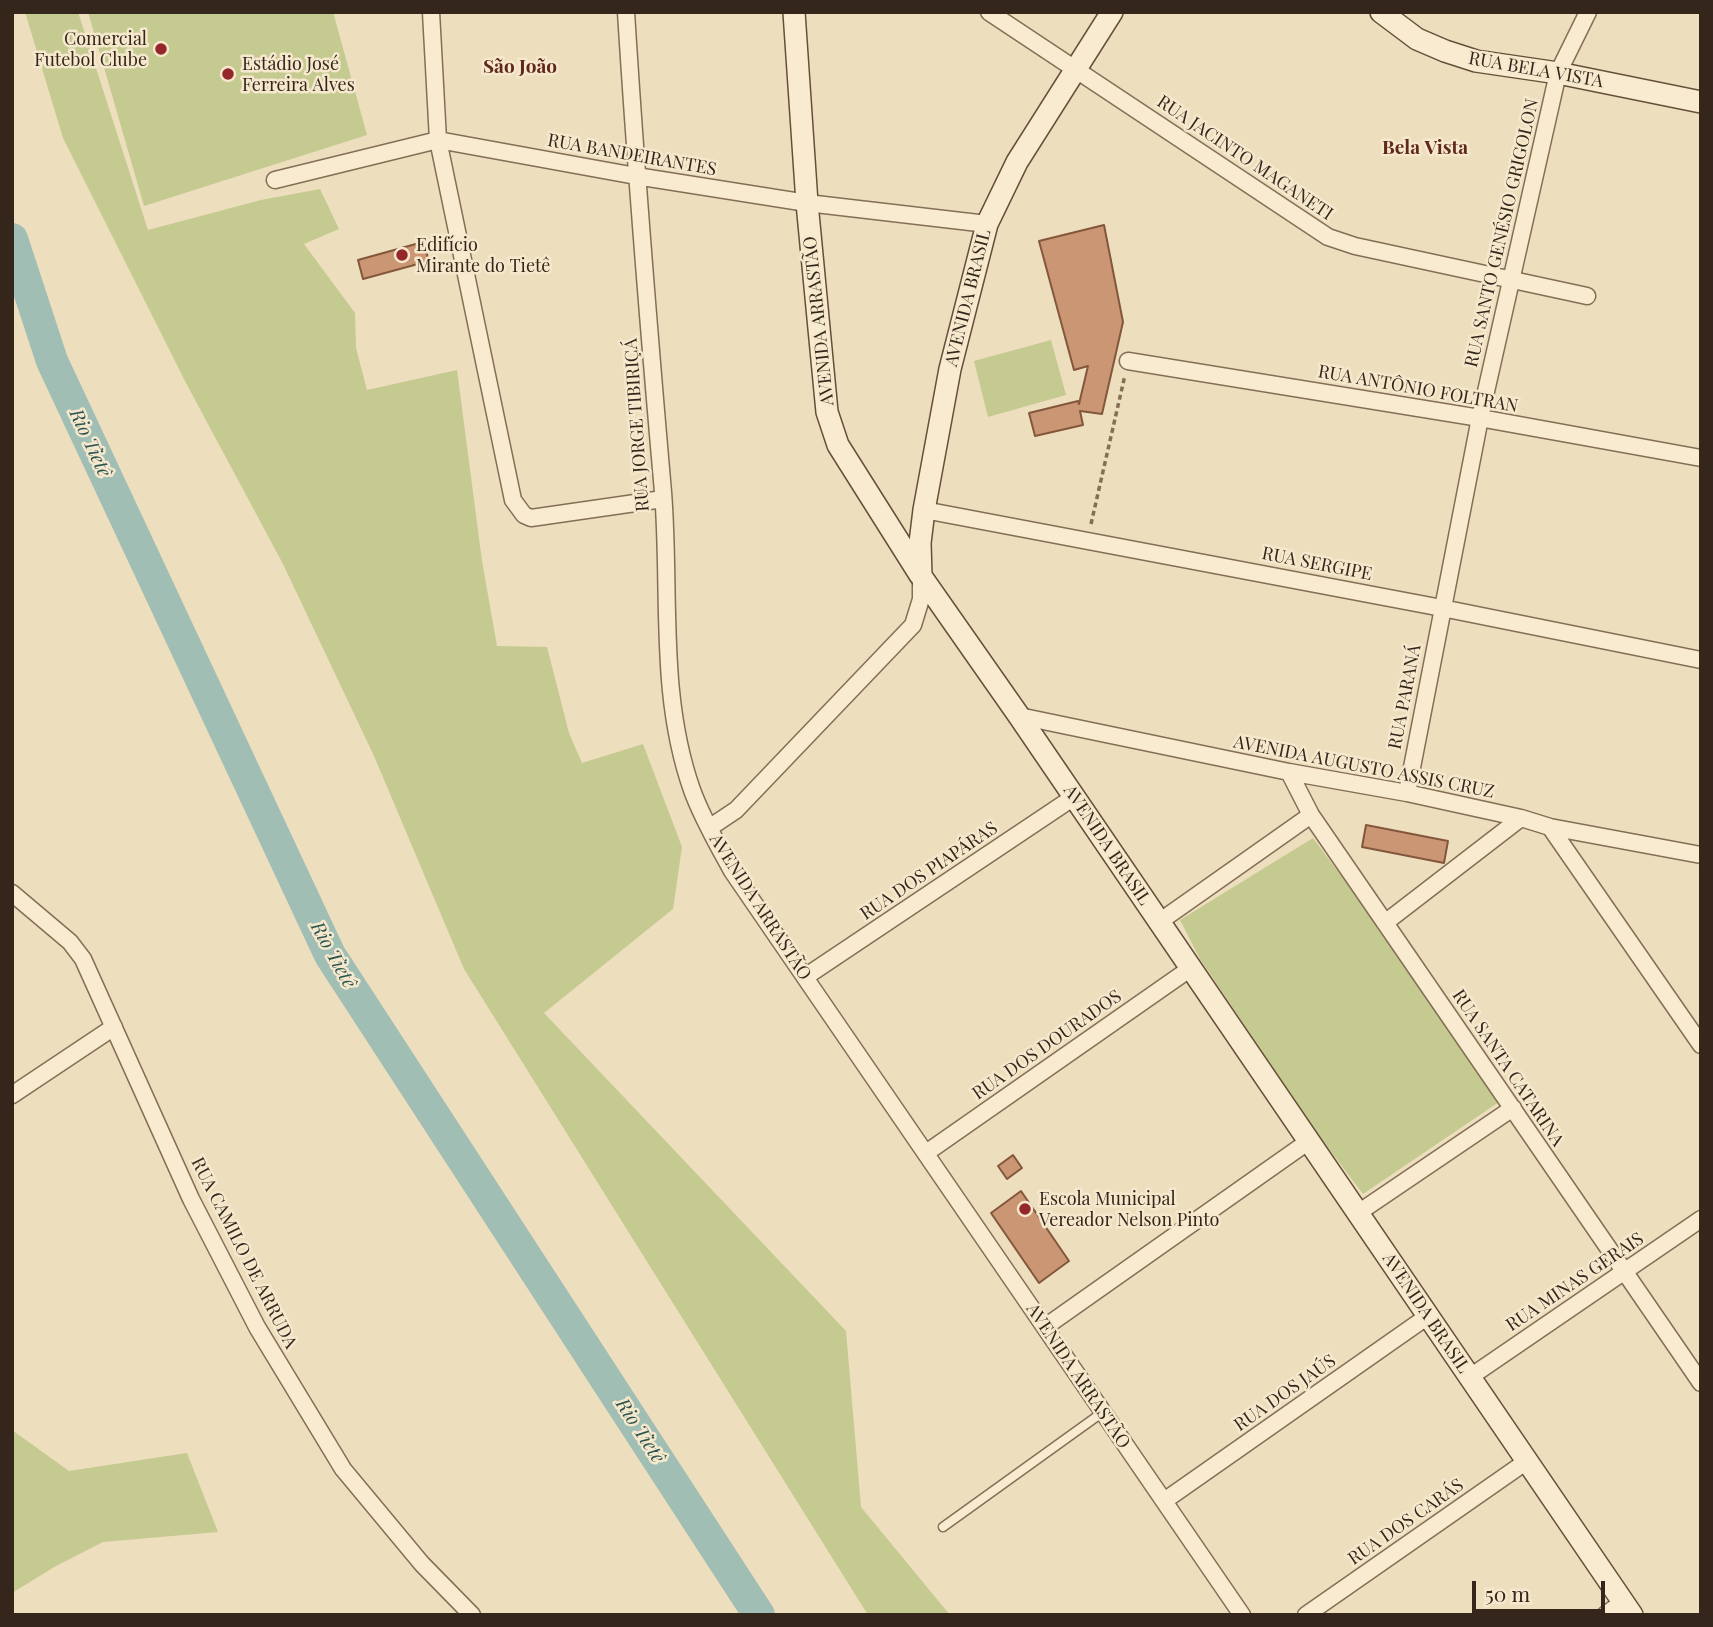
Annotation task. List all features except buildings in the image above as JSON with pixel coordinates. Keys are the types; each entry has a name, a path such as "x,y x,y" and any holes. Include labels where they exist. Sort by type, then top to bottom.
{"street":[{"path":"431,12 438,140 513,500 524,515 531,518 663,499"},
{"name":"RUA JORGE TIBIRIÇÁ","path":"626,12 636,176 663,499 670,687 679,741 692,791 709,828"},
{"name":"AVENIDA ARRASTÃO","path":"794,12 807,203 827,412 838,445 921,576 921,598 913,625 736,810 709,828 732,871 1242,1615"},
{"name":"RUA JACINTO MAGANETI","path":"989,12 1328,237 1355,246 1587,296"},
{"name":"AVENIDA BRASIL","path":"1112,12 1017,162 986,224 950,369 920,544 921,576 1628,1609"},
{"name":"RUA BELA VISTA","path":"1381,12 1417,39 1476,61 1558,73 1701,102"},
{"name":"RUA SANTO GENÉSIO GRIGOLON","path":"1442,608 1480,418 1558,73 1588,12"},
{"name":"RUA BANDEIRANTES","path":"275,180 438,140 636,176 807,203 986,224"},
{"name":"RUA ANTÔNIO FOLTRAN","path":"1128,361 1480,418 1701,458"},
{"name":"RUA SERGIPE","path":"925,510 1701,660"},
{"name":"RUA PARANÁ","path":"1407,793 1442,608"},
{"name":"AVENIDA AUGUSTO ASSIS CRUZ","path":"1019,716 1289,772 1407,793 1550,827 1701,855"},
{"name":"RUA SANTA CATARINA","path":"1289,772 1311,815 1701,1383"},
{"name":"RUA DOS PIAPÁRAS","path":"805,977 1074,797"},
{"path":"1160,922 1311,815"},
{"path":"1386,922 1521,818"},
{"path":"1550,827 1701,1045"},
{"name":"RUA CAMILO DE ARRUDA","path":"12,894 70,942 83,959 191,1199 257,1327 343,1469 422,1564 472,1615"},
{"name":"RUA DOS DOURADOS","path":"926,1153 1191,968"},
{"path":"12,1095 114,1027"},
{"path":"1358,1213 1513,1108"},
{"path":"1045,1327 1309,1141"},
{"name":"RUA MINAS GERAIS","path":"1470,1377 1701,1219"},
{"name":"RUA DOS JAÚS","path":"1164,1501 1428,1316"},
{"name":"RUA DOS CARÁS","path":"1306,1615 1527,1461"},
{"path":"1605,1615 1628,1609"}],"lane":[{"path":"943,1527 1103,1412"}],"path":[{"path":"1087,540 1128,361"}],"green space":[{"path":"25,12 78,12 148,230 261,200 320,189 339,229 304,244 355,313 356,348 367,390 457,370 482,561 497,646 547,647 569,733 582,763 643,744 682,847 673,909 544,1013 846,1331 861,1507 950,1615 868,1615 464,969 374,756 283,564 186,383 63,138"},
{"name":"Estádio José Ferreira Alves","path":"88,12 333,12 367,135 144,206"},
{"path":"1051,340 1066,395 988,417 974,361"},
{"path":"1313,838 1380,928 1499,1102 1363,1194 1319,1136 1200,959 1180,920"},
{"path":"12,1430 69,1471 187,1453 218,1532 103,1542 12,1593"}],"waterway":[{"name":"Rio Tietê","path":"12,239 52,361 330,955 759,1615"}],"place":[{"name":"Comercial Futebol Clube","path":"161,49"},
{"name":"Estádio José Ferreira Alves","path":"228,74"},
{"name":"Edifício Mirante do Tietê","path":"402,255"},
{"name":"Escola Municipal Vereador Nelson Pinto","path":"1025,1209"}],"district":[{"name":"São João","path":"520,67"},
{"name":"Bela Vista","path":"1425,148"}]}
